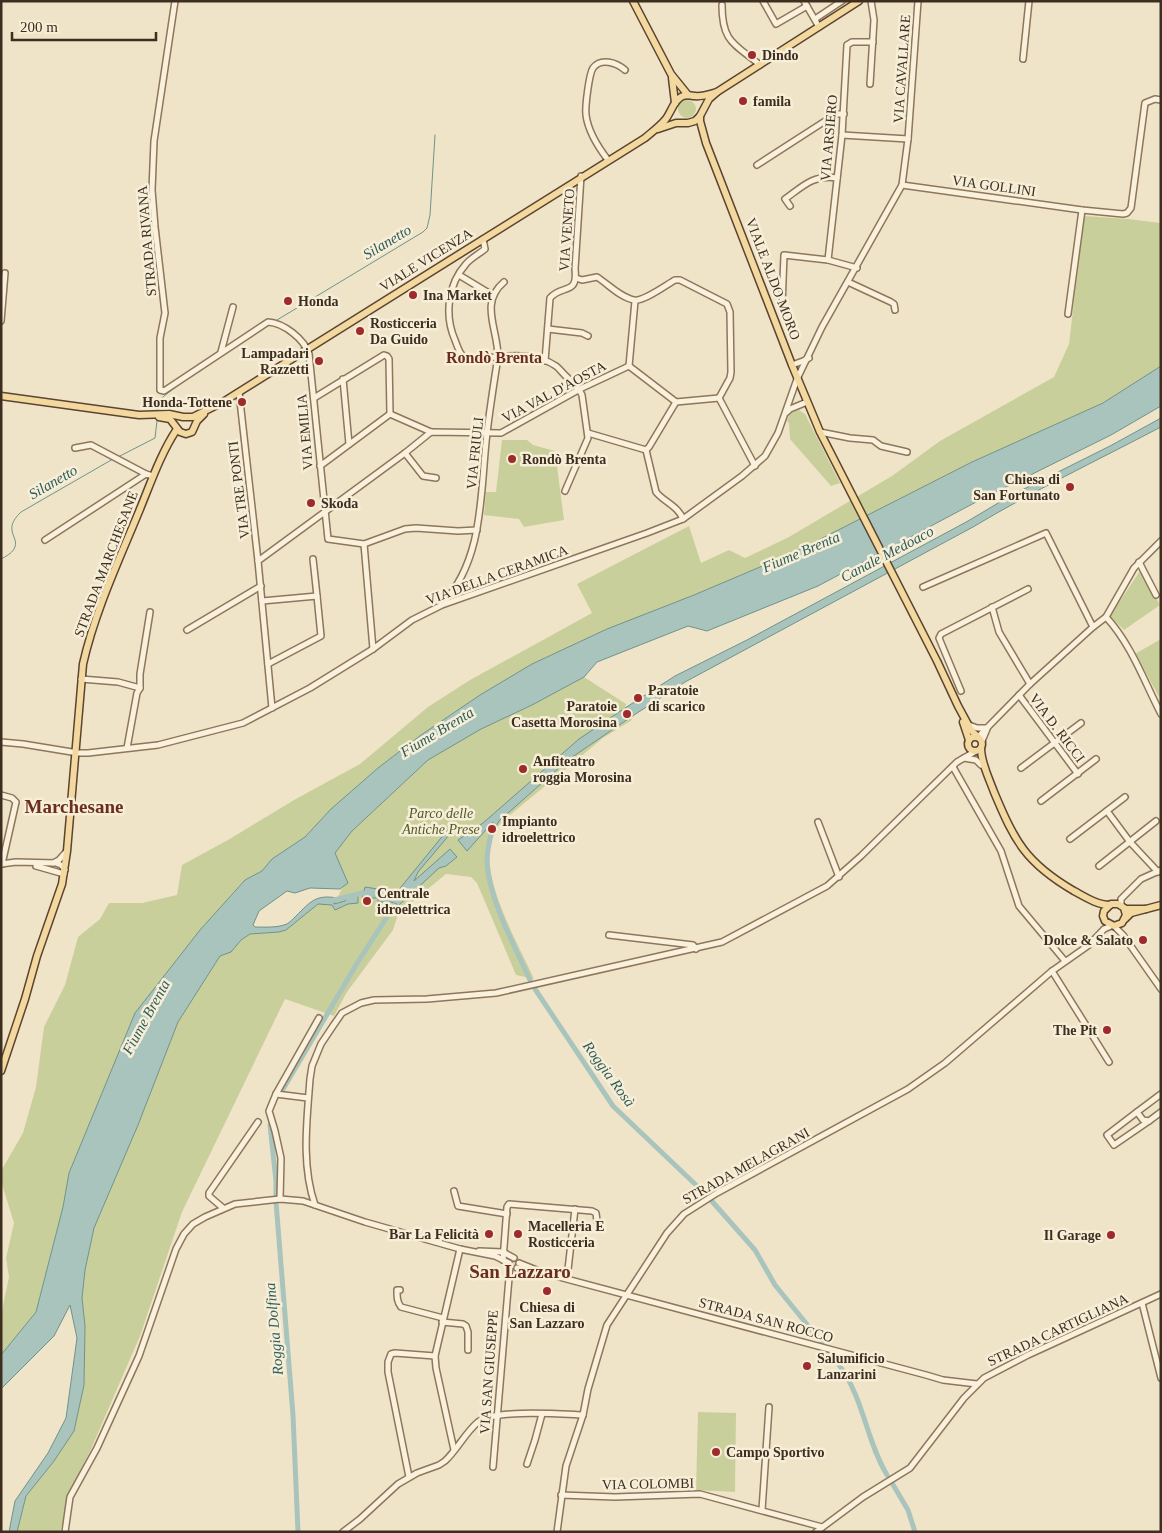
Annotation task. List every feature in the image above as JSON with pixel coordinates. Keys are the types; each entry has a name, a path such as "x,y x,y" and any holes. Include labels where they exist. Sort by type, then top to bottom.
{"main road":[{"path":"633,1 671,74 691,96 701,102 701,114"},
{"name":"VIALE VICENZA","path":"1,396 170,419 179,430 191,433 198,418 208,410 308,350 657,129 672,124 695,121 709,99 717,92 859,1"},
{"path":"671,74 676,117 703,135"},
{"name":"VIALE VICENZA","path":"657,129 680,97 704,96 717,92"},
{"name":"VIALE ALDO MORO","path":"701,114 703,135 806,402 848,490 906,600 958,706"},
{"name":"VIALE VICENZA","path":"150,416 169,414 186,417 208,410"},
{"path":"179,430 179,420 186,417 193,421 194,426"},
{"name":"STRADA MARCHESANE","path":"2,1069 37,956 62,884 67,851 83,664 92,626 150,475 179,430"},
{"path":"958,706 969,725 1008,827 1030,858 1059,882 1096,905 1104,918 1113,926 1123,921 1131,913 1161,905"},
{"path":"958,706 969,740 973,737 981,765 988,776"},
{"path":"1088,899 1122,907 1146,909"},
{"path":"1104,918 1104,910 1111,904"},
{"path":"1122,907 1123,921"}],"street":[{"name":"STRADA RIVANA","path":"175,1 154,141 153,197 165,313 160,338 160,390 164,391 221,353"},
{"path":"763,1 776,24 806,4 819,27"},
{"path":"815,19 843,1 849,8"},
{"path":"870,84 874,42 874,20 871,1"},
{"name":"VIA CAVALLARE","path":"797,379 809,358 822,327 902,185 908,139 918,1"},
{"path":"1023,59 1029,1"},
{"path":"722,5 722,20 729,39 736,48 760,65"},
{"name":"VIA ARSIERO","path":"828,260 844,114 848,45 852,42 874,42"},
{"path":"608,160 590,132 586,115 586,102 593,69 600,63 611,62 618,64 624,70"},
{"name":"VIA GOLLINI","path":"902,185 1082,210 1127,213 1131,208 1145,103 1155,99 1161,100"},
{"path":"757,165 836,114 844,114"},
{"name":"VIA CAVALLARE","path":"842,135 908,139"},
{"name":"VIA VENETO","path":"545,361 550,298 553,294 568,290 573,286 576,278 574,269 582,176"},
{"path":"790,206 785,199 817,177 837,178"},
{"path":"1068,314 1082,210"},
{"path":"483,239 485,249 467,263 454,282 448,306 451,332 461,354 467,360 509,355 545,361 555,366 580,390 588,438 565,491"},
{"path":"782,306 784,255 828,260 856,268"},
{"path":"1,321 5,273"},
{"path":"459,275 492,296 496,288 504,282"},
{"path":"576,278 582,280 597,277 626,298 635,301 643,299 675,280 680,280 727,304 730,312 731,372 730,378 719,398"},
{"path":"848,282 891,302 896,310"},
{"name":"VIA FRIULI","path":"442,605 456,587 464,571 477,530 487,433 498,357 498,344 491,318 492,296"},
{"path":"635,301 630,366 676,402 719,398"},
{"path":"221,353 233,306"},
{"path":"221,353 268,322 280,325 293,333 308,350"},
{"path":"548,329 582,333 588,336"},
{"name":"VIA EMILIA","path":"308,350 328,539 364,544"},
{"path":"314,398 384,355 389,359 390,414"},
{"path":"792,365 809,358"},
{"name":"VIA VAL D'AOSTA","path":"431,432 501,433 580,390 630,366"},
{"path":"343,379 349,444"},
{"name":"VIA DELLA CERAMICA","path":"1,742 75,753 88,753 158,745 243,723 310,688 373,648 412,620 442,605 683,519 765,456 785,414 797,379"},
{"name":"VIA TRE PONTI","path":"239,392 261,586 272,708"},
{"path":"719,398 754,466"},
{"path":"646,450 650,447 676,402"},
{"path":"785,414 790,409 806,402"},
{"path":"258,561 431,432 390,414"},
{"path":"320,466 390,414"},
{"path":"820,432 873,440 881,446 907,452"},
{"path":"588,433 646,450"},
{"name":"STRADA MARCHESANE","path":"75,448 90,446 150,475"},
{"path":"646,450 656,492 661,498 676,508 683,519"},
{"path":"405,453 422,476 436,478"},
{"name":"STRADA MARCHESANE","path":"45,540 150,475"},
{"path":"373,648 364,544 405,529 477,530"},
{"path":"922,587 1046,533 1093,627"},
{"path":"307,1202 309,1188 306,1144 308,1098 312,1066 321,1044 342,1014 361,1003 374,1000 427,999 496,993 696,949 722,942 827,886 839,877 977,746 987,728 1030,684 1106,617 1134,568 1161,541"},
{"path":"268,664 321,636 313,559"},
{"path":"1139,562 1156,595"},
{"path":"187,630 261,586"},
{"path":"961,691 939,638 941,634 1028,588"},
{"path":"262,601 317,596"},
{"path":"992,607 999,632 1030,684"},
{"path":"127,748 137,693 140,688 140,674 150,612"},
{"path":"1106,617 1122,637 1161,714"},
{"path":"82,679 118,682 140,688"},
{"name":"VIA D. RICCI","path":"1019,695 1078,774"},
{"path":"1021,768 1081,722"},
{"path":"969,725 977,728 987,728"},
{"path":"963,758 972,758 981,765"},
{"path":"1042,801 1096,760"},
{"path":"953,767 1001,851 1019,906 1065,961"},
{"path":"1,796 12,798 16,802 2,864 59,864 64,872"},
{"path":"1070,839 1125,797"},
{"path":"1107,811 1130,842 1159,871 1141,879 1111,904"},
{"path":"1099,866 1156,821"},
{"path":"818,822 839,877"},
{"path":"50,864 59,860 67,851"},
{"path":"24,863 64,872"},
{"path":"1122,907 1121,899 1125,894"},
{"name":"STRADA MELAGRANI","path":"1100,932 1104,918"},
{"path":"1123,921 1121,931 1123,935"},
{"path":"1113,926 1123,935 1161,989"},
{"name":"STRADA MELAGRANI","path":"557,1532 566,1466 583,1415 588,1388 607,1325 667,1232 696,1204 908,1089 945,1063 1052,970 1089,945 1106,927 1113,926"},
{"path":"609,935 693,945 696,949"},
{"path":"1052,970 1109,1062"},
{"path":"277,1199 280,1158 275,1131 268,1111 319,1018"},
{"path":"276,1094 308,1098"},
{"path":"1161,1094 1107,1135 1114,1146 1161,1112"},
{"path":"1137,1112 1143,1120 1149,1121"},
{"path":"223,1208 209,1196 210,1193 258,1122"},
{"path":"309,1188 315,1205"},
{"path":"454,1190 458,1206 507,1214"},
{"name":"STRADA SAN ROCCO","path":"65,1532 70,1497 97,1448 138,1356 176,1249 184,1234 193,1224 223,1208 248,1202 277,1199 307,1202 351,1218 503,1260 524,1271 567,1278 943,1380 977,1384"},
{"path":"503,1260 509,1204 592,1211 596,1213 597,1221"},
{"path":"567,1278 575,1209"},
{"path":"454,1450 435,1356 460,1249"},
{"name":"STRADA SAN ROCCO","path":"471,1251 504,1252 517,1259 514,1266"},
{"name":"VIA SAN GIUSEPPE","path":"493,1467 508,1279 514,1266"},
{"path":"400,1290 397,1290 397,1298 401,1307 466,1326 468,1350"},
{"name":"STRADA CARTIGLIANA","path":"816,1532 863,1497 910,1468 948,1418 984,1378 1028,1355 1161,1294"},
{"path":"1142,1303 1161,1378"},
{"path":"409,1477 388,1372 388,1362 391,1354 395,1353 435,1356"},
{"path":"762,1510 768,1408"},
{"path":"527,1464 536,1440 542,1414"},
{"path":"343,1532 409,1477 439,1465 449,1457 478,1422 484,1419 497,1416 542,1414 583,1415"},
{"name":"VIA COLOMBI","path":"561,1495 616,1497 700,1494 822,1527"}],"green space":[{"path":"687,100 693,103 696,109 693,115 687,118 681,115 678,109 681,103"},
{"path":"1084,216 1161,223 1161,366 1103,403 972,462 793,553 607,629 532,664 480,695 421,735 378,768 331,809 305,837 272,859 262,871 245,880 200,930 135,1013 69,1173 63,1207 36,1312 1,1355 1,1315 9,1277 6,1258 14,1223 1,1181 1,1171 23,1133 36,1087 44,1027 65,985 78,937 100,919 109,903 142,903 177,895 182,865 360,764 428,707 470,680 592,613 577,584 689,526 701,563 729,550 745,558 789,537 892,476 940,441 1054,377 1069,344"},
{"path":"799,410 805,414 840,483 831,486 790,439 789,423 787,421 790,413"},
{"path":"502,440 527,440 533,445 555,451 564,520 524,527 519,519 484,515 486,492 496,492"},
{"path":"1140,571 1160,605 1124,630 1110,616"},
{"path":"1161,639 1161,700 1135,654"},
{"name":"Parco delle Antiche Prese","path":"584,677 626,704 625,707 632,720 603,738 506,818 496,829 490,845 493,883 500,904 534,979 516,975 477,883 471,877 446,874 398,914 393,930 347,992 334,1016 285,999 182,1212 140,1336 91,1449 71,1489 60,1532 17,1532 26,1496 54,1461 74,1431 84,1385 85,1326 82,1298 85,1270 94,1228 138,1125 178,1022 220,956 231,952 241,940 250,934 286,930 318,904 333,905 347,882 335,853 352,831 428,760 481,729 532,705"},
{"name":"Campo Sportivo","path":"698,1412 736,1413 735,1492 696,1490"}],"water":[{"name":"Fiume Brenta","path":"1161,366 1161,406 1111,435 978,501 818,586 707,631 688,626 597,662 584,677 532,705 481,729 428,760 352,831 335,853 348,883 340,889 310,888 295,893 287,891 259,911 253,925 255,927 279,926 288,923 318,898 337,898 334,904 345,901 349,895 358,896 358,903 348,904 335,910 332,905 318,904 286,930 250,934 241,940 231,952 220,956 178,1022 138,1125 94,1228 85,1270 82,1298 85,1326 84,1385 74,1431 54,1461 26,1496 17,1532 9,1532 15,1501 48,1453 66,1418 77,1338 70,1305 54,1336 1,1389 1,1355 36,1312 63,1207 69,1173 135,1013 200,930 245,880 262,871 272,859 305,837 331,809 378,768 421,735 480,695 532,664 607,629 793,553 972,462 1103,403"},
{"name":"Canale Medoaco","path":"1161,418 1161,427 1042,489 685,682 631,717 625,708 675,676 747,640 968,521 1010,496"},
{"path":"622,710 628,719 568,760 499,821 495,828 491,826 493,822 467,851 458,840 483,823 579,739"},
{"path":"454,822 461,831 456,835 450,834 418,872 414,881 450,849 457,857 446,866 439,868 399,905 391,902 378,902 378,898 362,898 365,887 397,892"}],"waterway":[{"name":"Silanetto","path":"277,320 427,228 430,215 435,135"},
{"name":"Silanetto","path":"203,368 267,326"},
{"name":"Silanetto","path":"157,411 159,400 177,386"},
{"name":"Silanetto","path":"118,457 155,438 157,421"},
{"name":"Silanetto","path":"1,559 14,549 15,541 12,524 21,512 113,459"},
{"name":"Roggia Rosà","path":"492,831 487,863 492,892 530,980"},
{"name":"Canale Medoaco","path":"330,901 362,893 370,895"},
{"name":"Roggia Dolfina","path":"282,1091 356,965 394,906"},
{"name":"Roggia Rosà","path":"535,989 613,1106 696,1185"},
{"name":"Roggia Dolfina","path":"270,1125 276,1181 276,1202 293,1415 298,1532"},
{"name":"Roggia Rosà","path":"700,1188 706,1195"},
{"name":"Roggia Rosà","path":"710,1199 755,1250 775,1285 822,1343"},
{"name":"Roggia Rosà","path":"830,1353 854,1390 874,1446 887,1475"},
{"name":"Roggia Rosà","path":"892,1483 908,1510 915,1532"}],"place":[{"name":"Dindo","path":"752,55"},
{"name":"famila","path":"743,101"},
{"name":"Ina Market","path":"413,295"},
{"name":"Honda","path":"288,301"},
{"name":"Rosticceria Da Guido","path":"360,331"},
{"name":"Lampadari Razzetti","path":"319,361"},
{"name":"Honda-Tottene","path":"242,402"},
{"name":"Rondò Brenta","path":"512,459"},
{"name":"Chiesa di San Fortunato","path":"1070,487"},
{"name":"Skoda","path":"311,503"},
{"name":"Paratoie di scarico","path":"638,698"},
{"name":"Paratoie Casetta Morosina","path":"627,714"},
{"name":"Anfiteatro roggia Morosina","path":"523,769"},
{"name":"Impianto idroelettrico","path":"492,829"},
{"name":"Centrale idroelettrica","path":"367,901"},
{"name":"Dolce & Salato","path":"1143,940"},
{"name":"The Pit","path":"1107,1030"},
{"name":"Bar La Felicità","path":"489,1234"},
{"name":"Macelleria E Rosticceria","path":"518,1234"},
{"name":"Il Garage","path":"1111,1235"},
{"name":"Chiesa di San Lazzaro","path":"547,1291"},
{"name":"Salumificio Lanzarini","path":"807,1366"},
{"name":"Campo Sportivo","path":"716,1452"}],"district":[{"name":"Rondò Brenta","path":"494,357"},
{"name":"Marchesane","path":"74,806"},
{"name":"San Lazzaro","path":"520,1271"}]}
